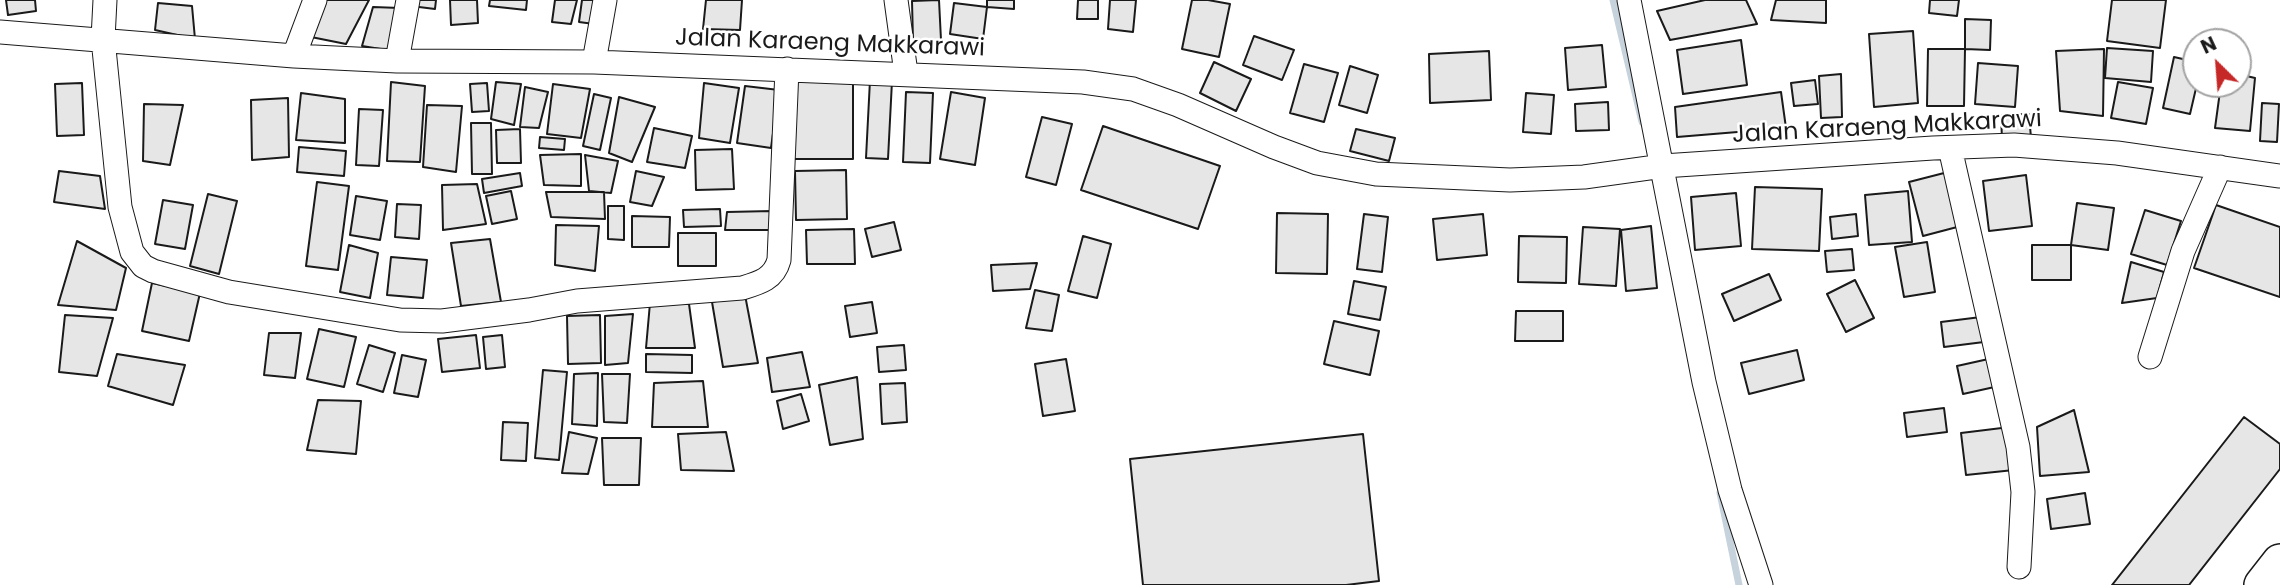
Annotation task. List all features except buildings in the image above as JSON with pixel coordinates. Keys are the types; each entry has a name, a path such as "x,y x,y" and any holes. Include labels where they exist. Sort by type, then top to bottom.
{"main road":[{"path":"2262,585 2280,562"}],"street":[{"path":"105,0 103,39 120,207 132,252 143,266 229,292 400,320 442,320 529,310 578,301 742,288 760,283 776,270 779,260 787,69"},
{"path":"294,56 315,0"},
{"path":"397,61 408,0"},
{"path":"594,62 606,0"},
{"path":"896,0 906,73"},
{"path":"1629,0 1655,168 1730,490 1761,585"},
{"name":"Jalan Karaeng Makkarawi","path":"0,32 294,56 397,61 594,62 1083,82 1133,89 1178,105 1274,148 1317,163 1348,170 1510,180 1584,177 1655,168 2014,145 2046,146 2280,176"},
{"path":"1950,148 2018,447 2023,492 2019,567"},
{"path":"2150,357 2183,251 2220,167"}],"waterway":[{"path":"1613,0 1642,122"},
{"path":"1720,493 1739,585"}]}
